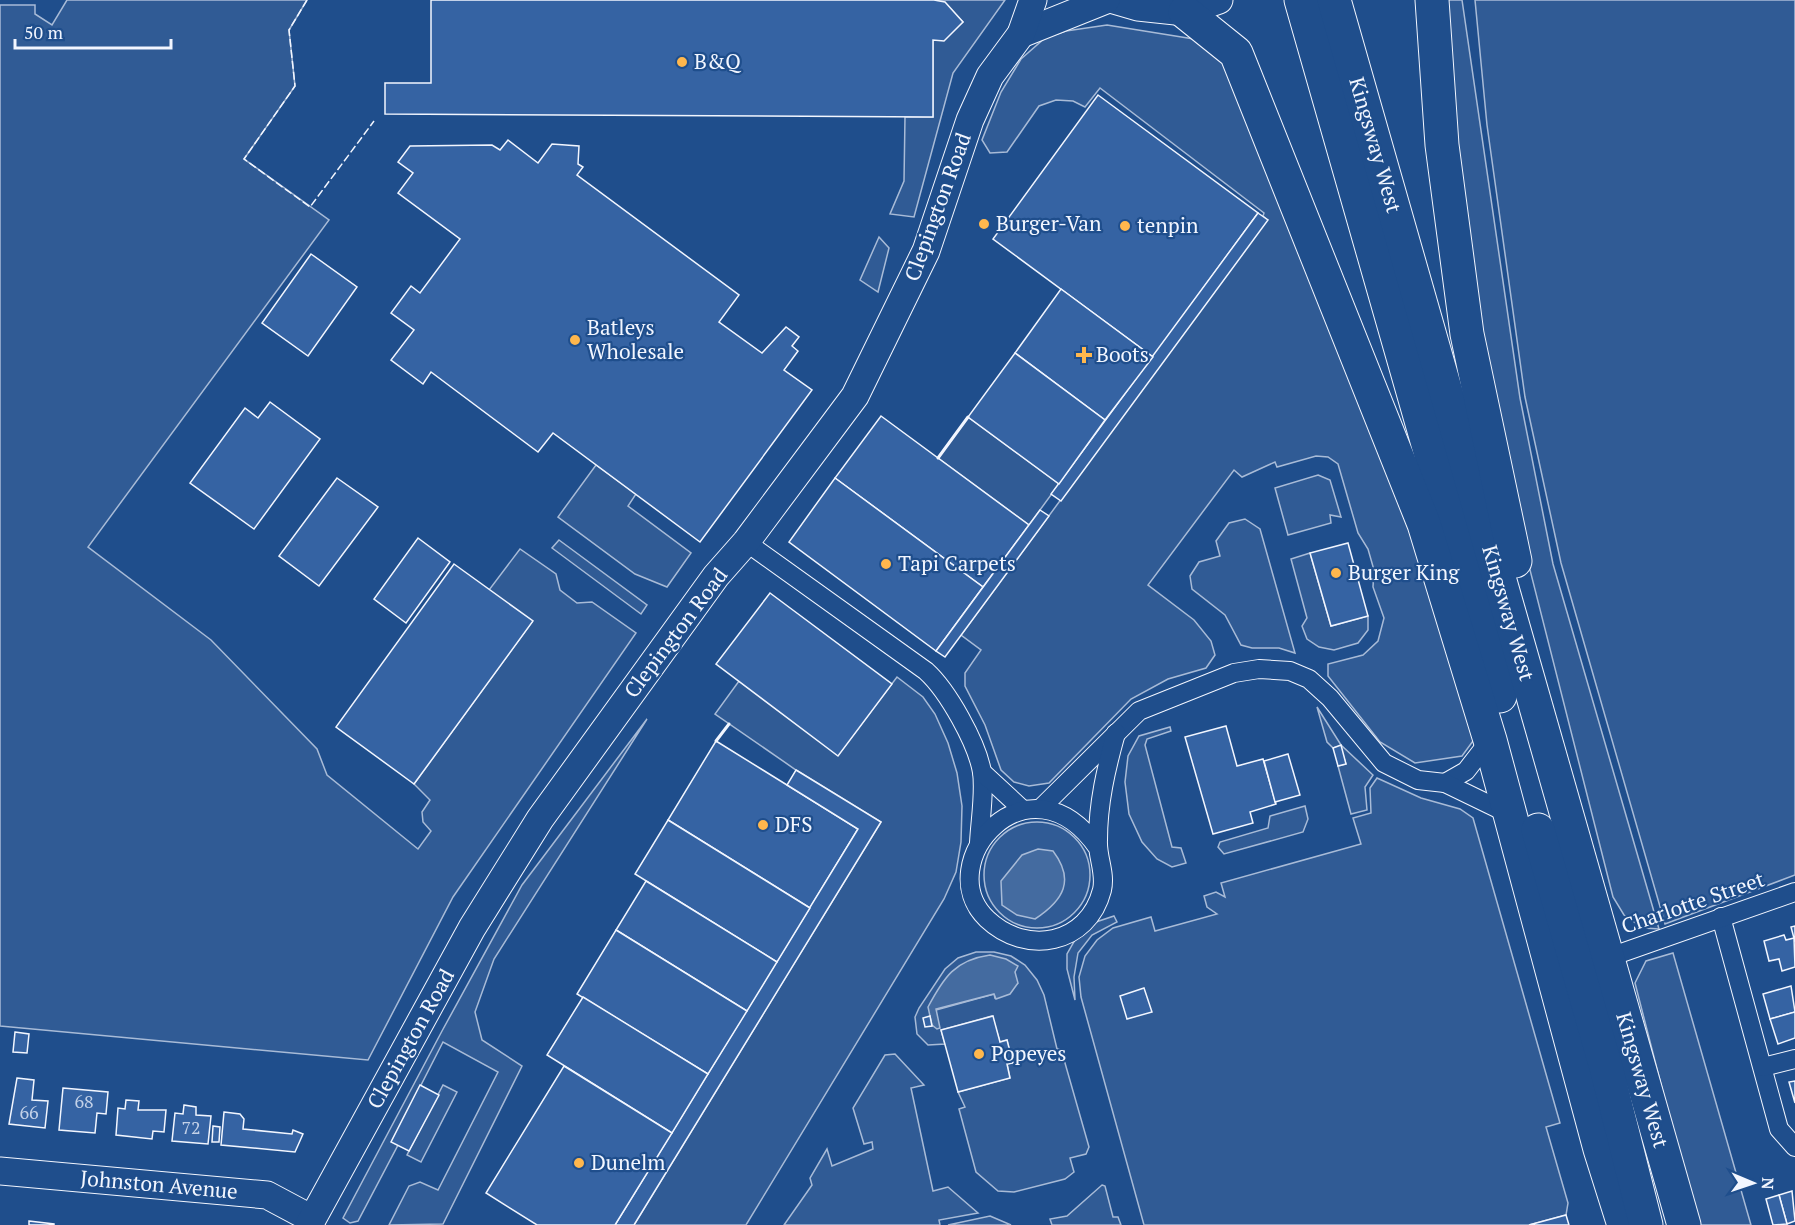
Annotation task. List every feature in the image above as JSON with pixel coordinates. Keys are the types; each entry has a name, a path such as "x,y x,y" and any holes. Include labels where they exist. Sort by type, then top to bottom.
{"highway":[{"name":"Kingsway West","path":"1301,0 1607,1071 1646,1225"},
{"name":"Kingsway West","path":"1334,0 1684,1225"},
{"path":"1432,0 1442,145 1467,334 1490,451 1607,958"},
{"path":"1185,12 1236,53 1252,88 1424,524 1490,740 1600,1149 1624,1225"}],"main road":[{"name":"Clepington Road","path":"311,1222 472,928 540,819 709,585 746,542 855,396 926,250 970,120 986,84 1021,34 1033,0"},
{"path":"1021,34 1106,0"},
{"path":"1114,0 1138,7 1185,12 1219,0"},
{"name":"Johnston Avenue","path":"0,1171 267,1195 311,1222"}],"street":[{"path":"746,542 926,671 942,686 966,731 982,772 979,843"},
{"path":"1116,732 1098,807 1098,848 1102,862 1102,889 1091,914 1078,928 1061,937 1043,942 1024,941 1005,933 985,917 973,894 970,877 972,859 979,843 998,821 1032,809 1116,732 1139,711 1234,673 1259,669 1290,671 1308,679 1330,698 1384,763 1418,780 1445,783 1511,815"},
{"path":"1445,783 1466,771 1490,740"},
{"path":"982,772 1032,809 1064,814 1084,828 1098,848"},
{"name":"Charlotte Street","path":"1607,958 1795,892"},
{"path":"1721,917 1779,1129 1795,1147"},
{"path":"1763,1067 1795,1059"}],"shaded area":[{"path":"67,0 307,0 289,30 295,86 244,159 329,220 88,547 211,640 317,749 327,775 418,849 431,831 423,822 422,812 430,800 414,784 532,622 489,590 520,549 556,574 560,590 577,603 592,602 636,633 453,897 368,1060 0,1026 0,5 35,5 35,14 52,25"},
{"path":"934,0 1005,0 953,73 914,217 890,214 904,181 905,117 933,117 933,40 944,40 963,22 945,3"},
{"path":"1442,0 1462,0 1520,398 1553,564 1659,929 1643,928 1624,915 1613,897 1496,436 1469,289"},
{"path":"1475,0 1795,0 1795,875 1665,924 1561,563 1525,397 1487,125"},
{"path":"1107,25 1200,40 1226,57 1442,602 1473,719 1473,741 1462,756 1415,763 1380,742 1328,676 1328,664 1363,655 1378,641 1384,618 1373,587 1374,570 1368,549 1358,533 1338,464 1328,457 1316,456 1277,467 1275,462 1242,477 1234,470 1148,585 1194,620 1211,641 1215,655 1206,668 1168,679 1131,699 1049,783 1029,786 1014,782 1001,770 985,725 965,686 965,673 981,650 961,635 1267,220 1263,216 1264,213 1100,88 1085,107 1073,101 1056,100 1039,106 1007,152 990,153 982,140 1001,92 1021,59 1045,38 1066,31"},
{"path":"879,237 889,248 878,292 860,280"},
{"path":"968,417 1059,484 1029,525 938,458"},
{"path":"596,465 636,494 628,506 691,553 667,587 635,574 558,517"},
{"path":"1318,475 1330,480 1341,517 1330,515 1331,523 1288,535 1275,488"},
{"path":"1245,519 1260,529 1295,653 1279,648 1252,648 1241,645 1225,615 1192,589 1190,576 1199,562 1220,556 1216,541 1229,523"},
{"path":"559,540 647,605 641,614 552,548"},
{"path":"1310,553 1331,626 1368,616 1368,630 1358,643 1334,650 1319,647 1307,639 1302,626 1307,618 1291,559"},
{"path":"897,677 923,697 935,714 948,743 957,773 962,806 961,842 956,872 944,899 746,1225 634,1225 881,822 796,770 715,714 739,681 838,755"},
{"path":"1317,707 1341,745 1373,775 1365,787 1367,810 1351,814 1338,766 1346,764 1340,746 1333,748 1327,742"},
{"path":"647,719 494,959 475,1012 482,1040 522,1066 443,1224 389,1225 409,1186 420,1182 438,1190 498,1072 443,1042 392,1142 398,1145 358,1221 350,1223 343,1218 522,885"},
{"path":"1170,727 1171,731 1147,739 1145,745 1172,847 1181,848 1186,863 1172,867 1157,859 1142,842 1129,814 1125,782 1128,756 1139,736"},
{"path":"1377,778 1421,798 1460,809 1473,818 1560,1123 1546,1127 1568,1203 1566,1215 1529,1225 1144,1225 1081,997 1079,977 1085,956 1097,940 1113,928 1151,917 1155,931 1217,914 1207,907 1204,896 1216,892 1225,897 1221,883 1361,844 1353,818 1371,813 1370,788"},
{"path":"1305,806 1308,819 1303,832 1224,854 1218,847 1220,842 1268,828 1270,816"},
{"path":"1037,822 1057,826 1074,838 1086,855 1090,875 1086,895 1074,912 1057,924 1037,928 1017,924 1000,912 988,895 984,875 988,855 1000,838 1017,826"},
{"path":"1038,849 1053,851 1060,861 1065,880 1059,897 1035,919 1017,915 1002,905 1001,881 1022,855"},
{"path":"1114,916 1117,922 1092,935 1078,953 1074,977 1075,1000 1067,969 1067,954 1075,940 1093,923"},
{"path":"976,952 994,952 1011,956 1025,965 1037,980 1044,995 1057,1049 1061,1049 1089,1147 1086,1154 1070,1158 1074,1172 1065,1179 1014,1192 998,1191 976,1172 959,1109 965,1107 958,1092 1010,1078 1007,1064 1012,1063 1007,1040 1000,1042 992,1016 941,1030 945,1044 928,1045 917,1034 915,1017 945,969 958,958","holes":["1018,983 995,998 994,994 936,1010"]},
{"path":"1673,953 1751,1225 1697,1225 1635,983 1646,961"},
{"path":"990,955 1006,959 1018,966 1015,972 1018,983 1010,994 996,999 994,994 936,1009 940,1028 937,1029 932,1025 928,1007 945,979 968,961"},
{"path":"895,1054 924,1085 911,1088 933,1191 948,1187 978,1213 939,1220 940,1225 784,1225 812,1185 810,1178 827,1149 832,1166 873,1149 872,1142 864,1144 853,1108 885,1055"},
{"path":"443,1085 457,1092 421,1162 407,1155"},
{"path":"1102,1185 1105,1186 1113,1217 1118,1217 1121,1225 1052,1225 1050,1219 1067,1216"},
{"path":"990,1216 1011,1225 948,1225"}],"building":[{"name":"B&Q","path":"431,0 934,0 945,2 963,22 944,41 933,40 933,117 385,114 385,83 431,83"},
{"name":"tenpin","path":"1098,95 1258,213 1153,357 993,239"},
{"name":"Batleys Wholesale","path":"508,140 538,163 552,144 579,146 578,164 583,167 577,175 739,295 719,322 762,353 786,327 799,337 792,346 798,351 784,370 812,390 700,542 553,433 538,452 431,372 423,384 391,360 414,330 391,313 411,286 420,293 460,239 398,193 413,173 398,162 410,146 492,145 500,150"},
{"path":"1258,213 1268,220 1061,501 1051,494"},
{"path":"311,254 357,287 308,356 262,323"},
{"name":"Boots","path":"1061,289 1153,357 1105,420 1015,353"},
{"path":"1015,353 1105,420 1059,484 968,417"},
{"path":"270,402 320,439 254,529 190,483 245,408 258,418"},
{"path":"881,416 1029,525 983,587 835,478"},
{"path":"337,478 378,507 319,586 279,556"},
{"name":"Tapi Carpets","path":"835,478 983,587 936,651 789,542"},
{"path":"1040,510 1049,516 945,657 936,651"},
{"path":"418,538 450,562 406,623 374,599"},
{"name":"Burger King","path":"1348,543 1368,616 1331,626 1310,553"},
{"path":"454,564 533,621 414,784 336,727"},
{"path":"770,593 892,684 838,756 716,664"},
{"path":"1226,726 1237,766 1263,759 1276,804 1250,812 1253,823 1213,834 1185,737"},
{"name":"DFS","path":"716,741 858,829 810,908 668,820"},
{"path":"1341,745 1346,764 1338,766 1333,748"},
{"path":"1288,754 1300,795 1275,802 1264,761"},
{"path":"796,770 881,822 634,1225 615,1225 858,829 787,785"},
{"path":"668,820 810,908 777,962 635,874"},
{"path":"646,881 777,962 747,1011 616,930"},
{"path":"1795,926 1795,942 1791,927"},
{"path":"616,930 747,1011 708,1074 577,994"},
{"path":"1784,935 1786,940 1794,938 1795,967 1782,971 1779,959 1769,961 1764,941"},
{"path":"1791,986 1795,1012 1770,1019 1763,994"},
{"path":"1144,988 1152,1012 1127,1019 1120,996"},
{"path":"583,997 708,1074 672,1133 547,1055"},
{"path":"1795,1012 1795,1038 1778,1044 1770,1019"},
{"path":"930,1016 932,1026 925,1027 923,1018"},
{"name":"Popeyes","path":"993,1016 1000,1042 1007,1040 1013,1063 1007,1064 1010,1078 958,1092 941,1030"},
{"path":"15,1032 29,1034 27,1053 13,1052"},
{"name":"Dunelm","path":"564,1066 672,1133 615,1225 537,1225 486,1193"},
{"path":"17,1078 34,1080 32,1100 48,1101 45,1128 9,1124"},
{"path":"1795,1081 1795,1103 1789,1082"},
{"path":"420,1085 439,1095 409,1151 391,1142"},
{"path":"63,1088 108,1092 106,1114 97,1113 95,1133 59,1130"},
{"path":"126,1100 139,1101 138,1110 166,1110 164,1132 153,1131 152,1139 116,1135 118,1108 125,1109"},
{"path":"184,1105 196,1107 196,1115 211,1116 208,1144 172,1141 175,1113 183,1114"},
{"path":"224,1112 240,1114 244,1119 243,1129 292,1134 293,1130 303,1134 295,1152 221,1145"},
{"path":"213,1126 220,1127 219,1142 212,1142"},
{"path":"1792,1191 1795,1221 1787,1224 1779,1195"},
{"path":"1779,1195 1787,1224 1773,1225 1766,1199"},
{"path":"1566,1215 1569,1225 1529,1225"},
{"path":"29,1221 54,1224 54,1225 29,1225"}],"fence":[{"path":"307,0 289,30 295,86 244,159 310,207 374,121"}],"wall":[{"path":"938,458 968,417"},
{"path":"716,741 729,724"}],"place":[{"name":"B&Q","path":"682,62"},
{"name":"Burger-Van","path":"984,224"},
{"name":"tenpin","path":"1125,226"},
{"name":"Batleys Wholesale","path":"575,340"},
{"name":"Boots","path":"1084,355"},
{"name":"Tapi Carpets","path":"886,564"},
{"name":"Burger King","path":"1336,573"},
{"name":"DFS","path":"763,825"},
{"name":"Popeyes","path":"979,1054"},
{"name":"Dunelm","path":"579,1163"}]}
